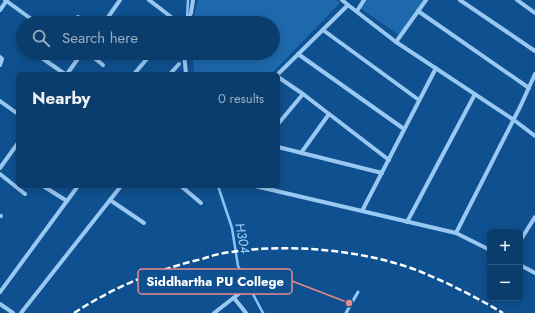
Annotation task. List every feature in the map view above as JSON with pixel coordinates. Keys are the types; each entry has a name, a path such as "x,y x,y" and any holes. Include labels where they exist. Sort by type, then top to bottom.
{"street":[{"path":"0,10 6,0 27,16"},
{"path":"109,16 120,0"},
{"path":"149,0 170,16"},
{"path":"190,16 193,0"},
{"path":"342,0 396,42 514,120 535,136"},
{"path":"357,11 364,0"},
{"path":"396,42 426,0"},
{"path":"460,0 535,51"},
{"path":"517,0 535,13"},
{"path":"280,72 348,5"},
{"path":"418,11 529,88"},
{"path":"323,30 419,100"},
{"path":"298,54 404,129"},
{"path":"0,57 2,59 2,63 0,65"},
{"path":"45,60 63,72"},
{"path":"68,72 77,60"},
{"path":"97,60 103,65"},
{"path":"136,72 146,60"},
{"path":"185,60 186,72"},
{"path":"172,72 178,64"},
{"path":"362,211 436,68"},
{"path":"456,233 514,120 535,74"},
{"path":"280,78 303,94 388,160"},
{"path":"280,122 303,94"},
{"path":"407,222 475,94"},
{"path":"0,101 16,113"},
{"path":"301,153 329,114"},
{"path":"280,148 382,173"},
{"path":"0,168 16,149"},
{"path":"0,174 16,187"},
{"path":"18,188 25,194"},
{"path":"46,188 67,201"},
{"path":"0,292 77,188"},
{"path":"21,313 119,188"},
{"path":"183,188 200,203"},
{"path":"264,188 456,233 487,248"},
{"path":"110,200 144,223"},
{"path":"523,237 533,225 535,218"},
{"path":"523,267 535,273"},
{"path":"214,313 245,289"},
{"path":"234,298 246,313"},
{"path":"0,304 13,313"}],"lane":[{"path":"346,313 358,292"}],"shaded area":[{"path":"198,0 336,0 340,3 273,72 194,72 193,60 280,60 280,16 194,16"},
{"path":"366,0 424,0 399,35 360,8"}],"waterway":[{"name":"H304","path":"187,16 188,0"},
{"name":"H304","path":"219,188 232,228 238,266 263,313"}],"railway":[{"path":"74,313 120,287 168,268 224,253 254,249 278,248 326,250 351,253 398,264 441,280 503,313"}],"place":[{"name":"Siddhartha PU College","path":"349,303"}]}
